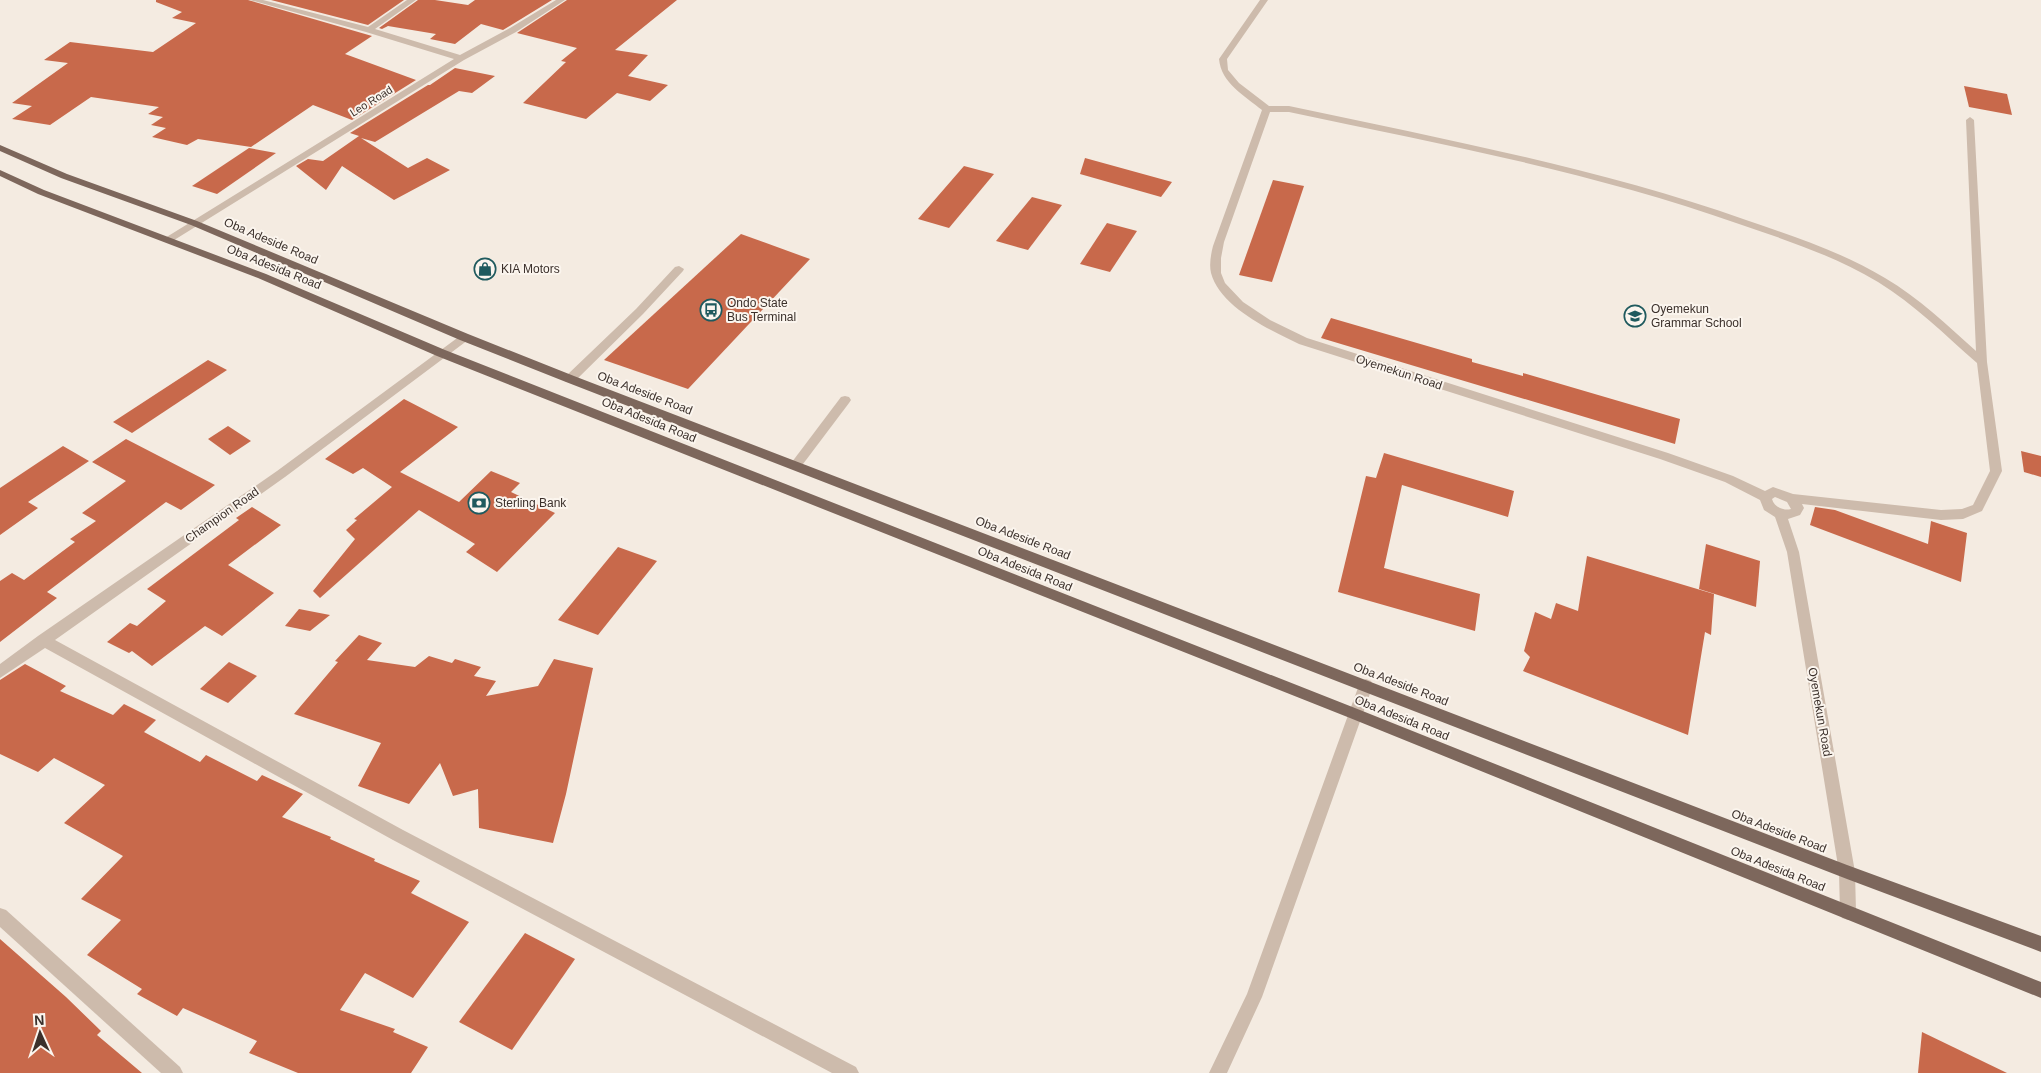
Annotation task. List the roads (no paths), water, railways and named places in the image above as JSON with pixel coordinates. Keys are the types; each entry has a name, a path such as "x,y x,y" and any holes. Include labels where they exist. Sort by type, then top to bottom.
{"main road":[{"name":"Oba Adeside Road","path":"0,148 64,176 194,223 464,337 1847,872 2041,944"},
{"name":"Oba Adesida Road","path":"0,173 41,192 262,276 441,353 1355,714 2041,990"}],"street":[{"path":"254,0 369,30 461,58"},
{"path":"369,30 412,0"},
{"name":"Leo Road","path":"168,240 461,58 513,30 561,0"},
{"path":"1264,0 1223,59 1224,70 1236,85 1266,109 1289,110 1507,157 1633,186 1715,211 1797,241 1867,271 1914,302 1982,362"},
{"name":"Oyemekun Road","path":"1266,109 1219,242 1215,260 1217,275 1227,293 1268,325 1303,341 1664,456 1729,479 1765,497"},
{"path":"1792,498 1796,503 1796,512 1792,514 1780,513 1768,506 1765,497 1768,494 1780,492 1792,498 1941,515 1963,514 1978,508 1996,471 1982,362 1970,120"},
{"path":"570,378 628,324 664,288 679,269"},
{"name":"Champion Road","path":"0,672 281,474 464,337"},
{"path":"796,465 845,400"},
{"name":"Oyemekun Road","path":"1780,513 1793,552 1847,872 1848,912"},
{"path":"44,640 398,835 850,1073"},
{"path":"1218,1073 1254,997 1366,685"},
{"path":"0,916 174,1073"}],"place":[{"name":"KIA Motors","path":"485,269"},
{"name":"Ondo State Bus Terminal","path":"711,310"},
{"name":"Oyemekun Grammar School","path":"1635,316"},
{"name":"Sterling Bank","path":"479,503"}]}
